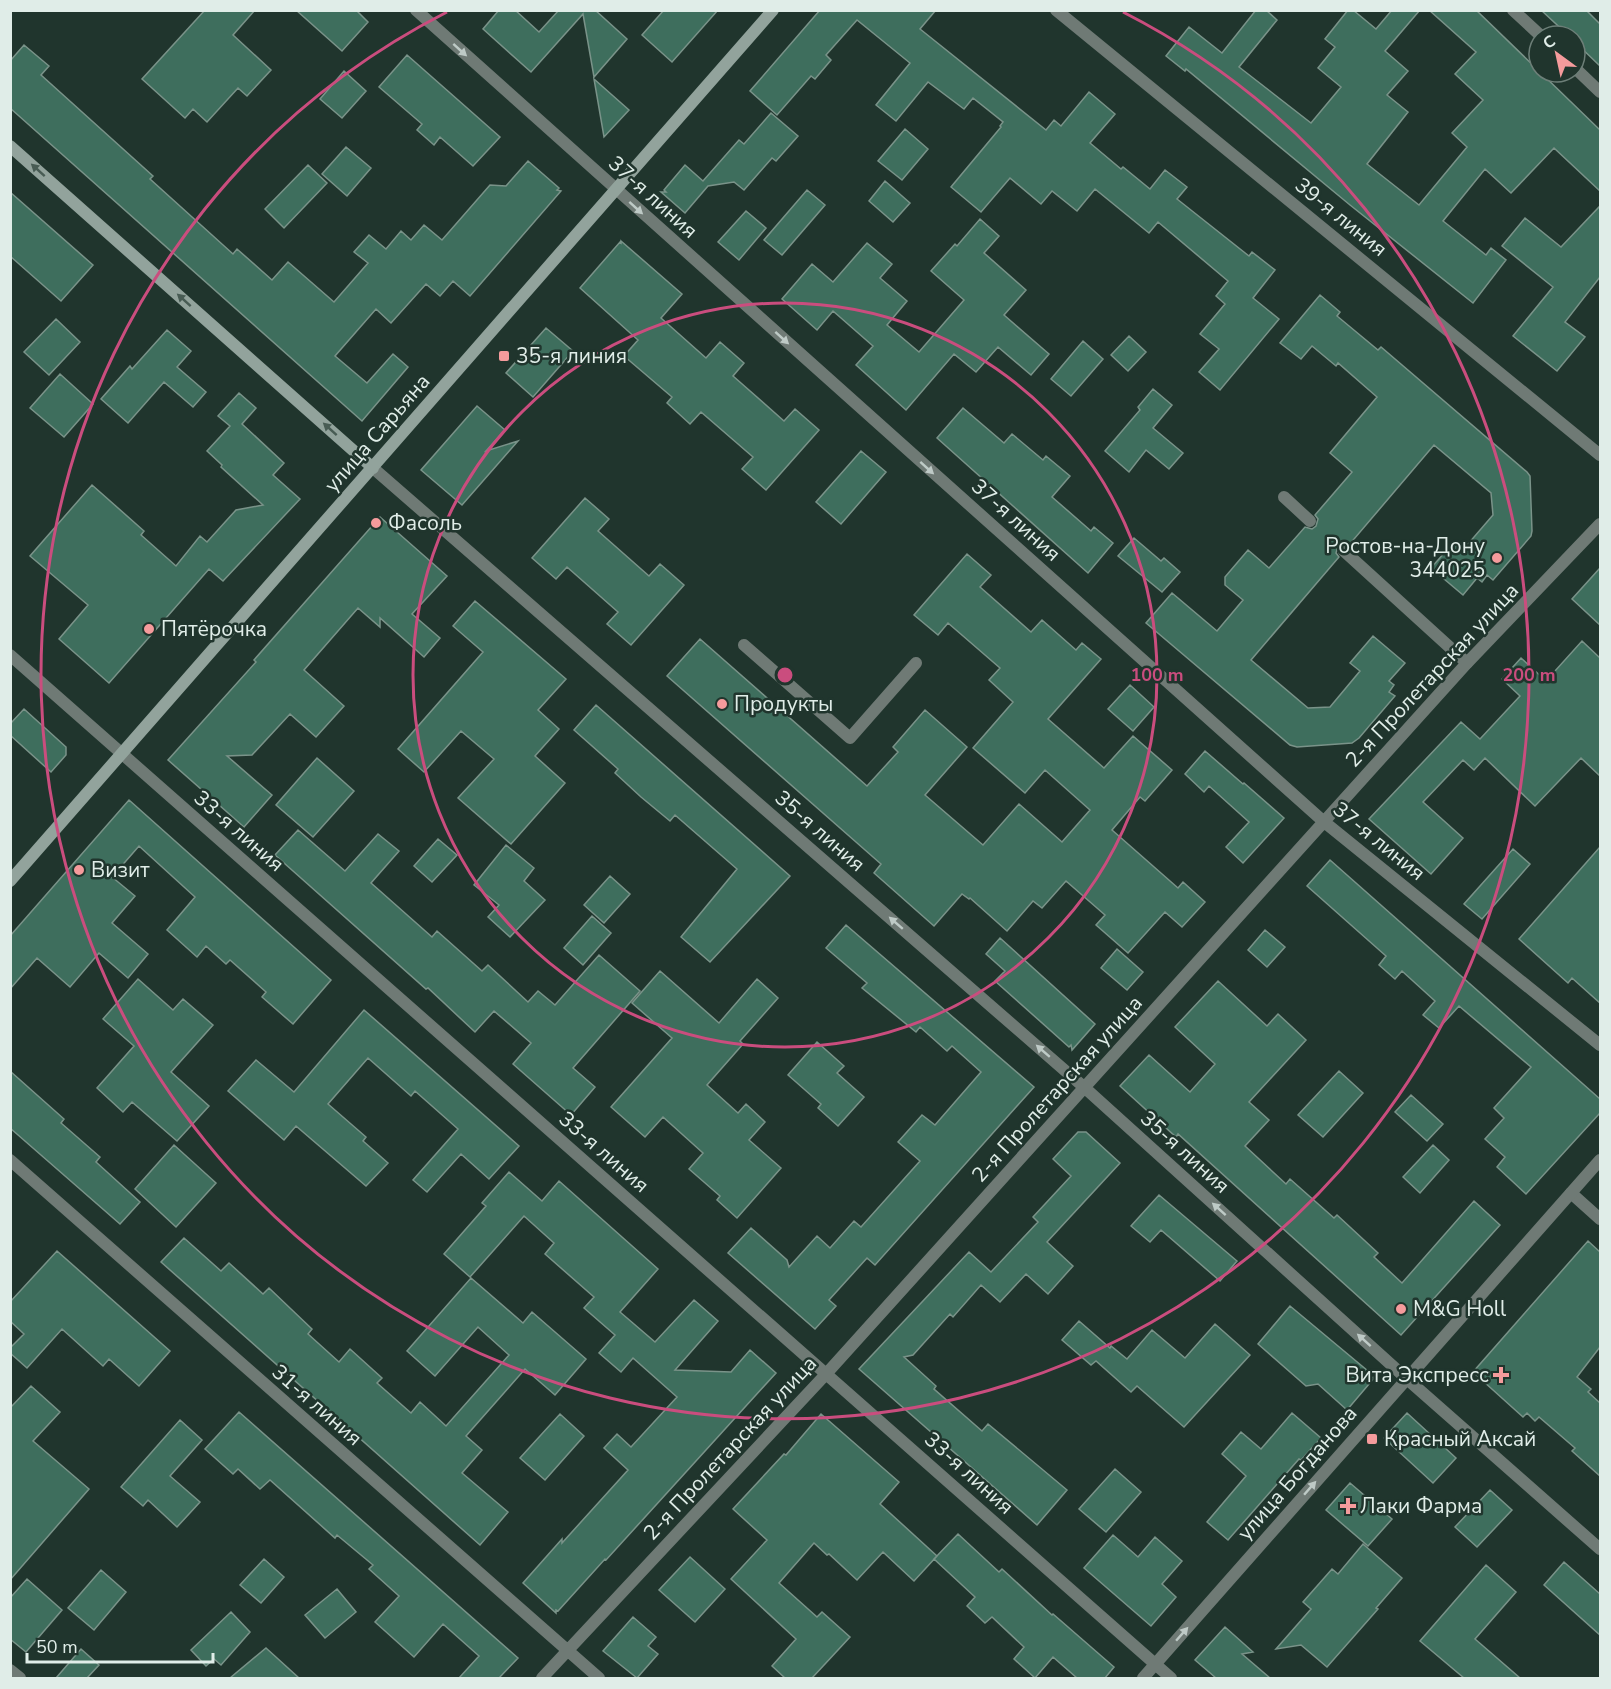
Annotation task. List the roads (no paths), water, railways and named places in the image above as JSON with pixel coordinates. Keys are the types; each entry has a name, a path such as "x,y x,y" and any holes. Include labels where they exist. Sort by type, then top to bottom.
{"main road":[{"name":"улица Сарьяна","path":"10,881 773,10"},
{"name":"35-я линия","path":"10,146 373,468"}],"street":[{"name":"37-я линия","path":"416,10 1323,821 1600,1045"},
{"name":"39-я линия","path":"1056,10 1600,455"},
{"path":"1514,10 1529,24"},
{"path":"1587,80 1600,92"},
{"name":"35-я линия","path":"373,468 1085,1088 1407,1379 1600,1549"},
{"path":"1284,497 1310,521"},
{"name":"2-я Пролетарская улица","path":"542,1678 827,1373 1467,663 1600,524"},
{"path":"1344,551 1467,663"},
{"path":"744,645 850,738 916,663"},
{"name":"33-я линия","path":"10,655 1171,1678"},
{"name":"31-я линия","path":"10,1160 598,1678"},
{"name":"улица Богданова","path":"1143,1678 1600,1160"},
{"path":"1571,1193 1600,1219"},
{"path":"10,1670 20,1678"}],"place":[{"name":"35-я линия","path":"504,356"},
{"name":"Фасоль","path":"376,523"},
{"name":"Ростов-на-Дону 344025","path":"1497,558"},
{"name":"Пятёрочка","path":"149,629"},
{"name":"Продукты","path":"722,704"},
{"name":"Визит","path":"79,870"},
{"name":"M&G Holl","path":"1401,1309"},
{"name":"Вита Экспресс","path":"1501,1375"},
{"name":"Красный Аксай","path":"1372,1439"},
{"name":"Лаки Фарма","path":"1348,1506"}]}
